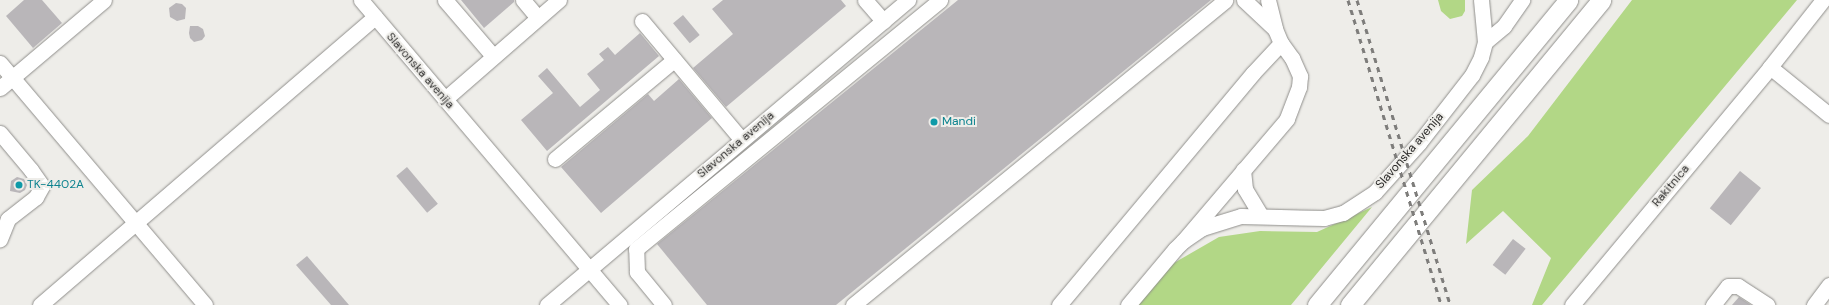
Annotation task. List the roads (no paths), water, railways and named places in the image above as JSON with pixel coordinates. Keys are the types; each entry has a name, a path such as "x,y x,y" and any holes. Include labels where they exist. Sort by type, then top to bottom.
{"main road":[{"name":"Slavonska avenija","path":"1317,305 1568,0"},
{"path":"1350,305 1601,0"}],"street":[{"path":"0,88 104,0"},
{"name":"Slavonska avenija","path":"361,0 620,305"},
{"path":"445,0 493,56"},
{"path":"523,0 538,18"},
{"path":"445,99 559,0"},
{"path":"865,0 883,21"},
{"name":"Slavonska avenija","path":"547,305 908,0"},
{"path":"664,305 637,272 636,249 940,0"},
{"path":"853,305 1225,0"},
{"path":"1183,241 1287,119 1299,87 1300,76 1292,58 1278,36 1244,0"},
{"path":"1059,305 1253,73 1278,36 1268,0"},
{"name":"Slavonska avenija","path":"1128,305 1183,241 1202,228 1219,221 1241,216 1324,218 1343,213 1375,192 1419,143 1472,75 1481,57 1485,42 1481,0"},
{"path":"1485,42 1504,26 1522,0"},
{"name":"Rakitnica","path":"1572,305 1770,67 1823,0"},
{"path":"40,305 375,17"},
{"path":"642,21 742,140"},
{"path":"555,159 674,60"},
{"path":"0,62 205,305"},
{"path":"1770,67 1829,115"},
{"path":"0,133 31,170 42,186 36,197 8,219 0,239"},
{"path":"1242,170 1246,189 1261,216"},
{"path":"1713,305 1728,286 1738,286 1767,305"},
{"path":"1814,305 1829,286"}],"railway":[{"path":"1348,0 1441,305"},
{"path":"1357,0 1450,305"}],"place":[{"name":"Mandi","path":"934,122"},
{"name":"TK-4402A","path":"19,185"}]}
